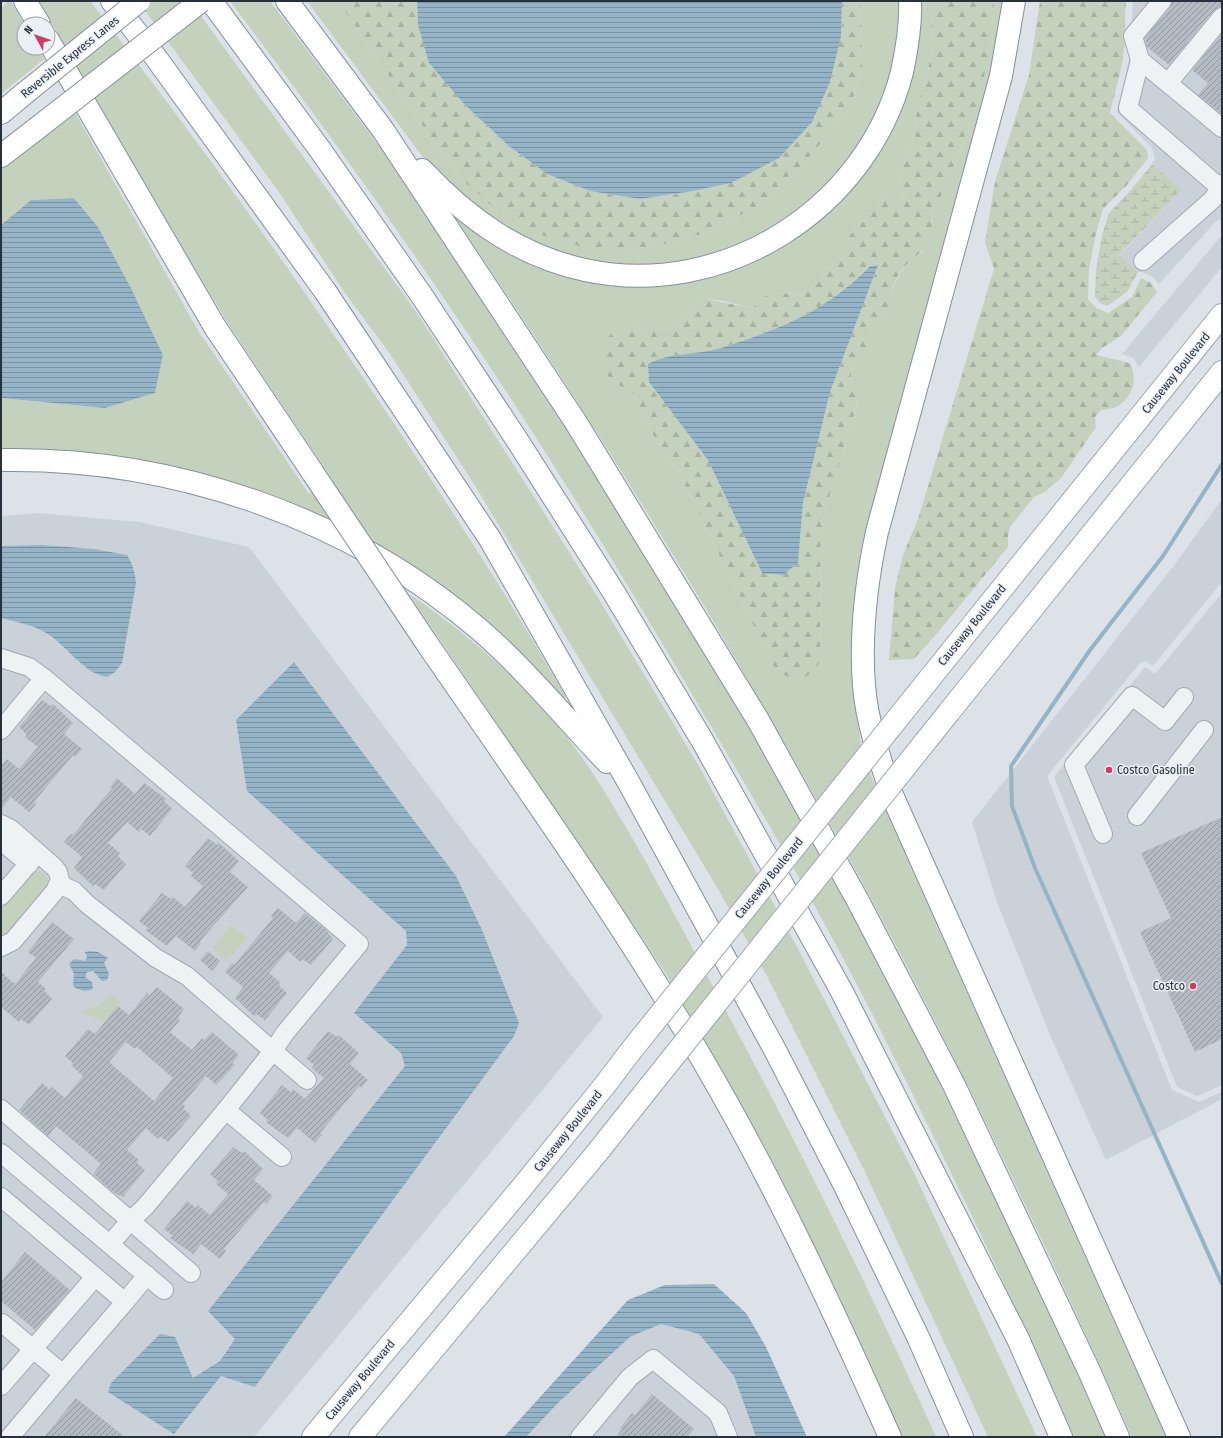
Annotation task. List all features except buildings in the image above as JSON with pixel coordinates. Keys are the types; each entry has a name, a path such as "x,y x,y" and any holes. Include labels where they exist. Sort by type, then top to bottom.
{"main road":[{"path":"25,1 34,16"},
{"path":"112,1 159,62 325,291 490,538 629,783 771,1043 845,1186 918,1337 962,1437"},
{"name":"Reversible Express Lanes","path":"1,113 139,1"},
{"path":"1,156 201,1"},
{"path":"211,1 321,151 426,302 519,443 604,577 702,740 841,990 1018,1339 1061,1437"},
{"path":"287,1 383,130 575,421 758,720 858,901 954,1085 1090,1373 1118,1437"},
{"path":"383,130 443,193 461,208 505,240 531,253 585,270 617,275 650,276 712,266 766,244 812,214 829,199 860,162 887,115 898,87 910,32 910,1"},
{"path":"1014,1 1001,76 876,532 866,593 863,640 864,687 870,723 892,795 1179,1437"},
{"path":"56,54 215,327 426,642 636,951 701,1057 741,1128 808,1261 890,1437"},
{"name":"Causeway Boulevard","path":"313,1437 519,1191 605,1085 1222,315"},
{"path":"360,1437 596,1154 1222,372"},
{"path":"1,460 66,461 157,473 203,484 248,499 293,516 337,536 425,588 480,630 527,675 629,783"}],"lane":[{"path":"1143,261 1219,194 1128,108 1140,60 1133,36 1162,1"},
{"path":"1168,83 1222,17"},
{"path":"1140,60 1222,128"},
{"path":"1,658 29,667 44,678 359,944 284,1033 273,1051 226,1110 145,1207 131,1220 110,1244"},
{"path":"1,730 44,678"},
{"path":"1103,834 1074,765 1132,696 1165,721 1184,696"},
{"path":"1137,816 1204,730"},
{"path":"1,824 11,829 33,858"},
{"path":"1,841 56,869 59,876 59,884 13,941 1,947"},
{"path":"1,896 33,858"},
{"path":"59,884 74,891 87,904 151,954 187,976 307,1080"},
{"path":"1,1109 191,1273"},
{"path":"226,1110 282,1157"},
{"path":"1,1153 164,1290"},
{"path":"1,1197 125,1302"},
{"path":"10,1437 147,1275"},
{"path":"1,1386 95,1277"},
{"path":"1,1323 63,1374"},
{"path":"580,1437 630,1377 653,1359 718,1413 724,1434"}],"shaded area":[{"path":"1133,1 1222,1 1222,222 1218,219 1159,284 1153,277 1142,272 1138,272 1119,256 1182,189 1152,164 1155,159 1152,148 1117,112 1129,59"},
{"path":"1222,235 1222,267 1139,367 1133,358 1122,354"},
{"path":"1222,499 1222,582 1153,666 1146,661 1140,663 1047,776 1172,1090 1199,1102 1222,1092 1222,1099 1106,1160 1050,1035 997,902 972,822 1175,564"},
{"path":"38,513 139,522 249,547 603,1017 254,1437 1,1437 1,516"},
{"path":"1222,593 1222,1085 1197,1096 1177,1087 1054,777 1145,667 1155,674"},
{"path":"661,1324 699,1334 734,1376 756,1437 526,1437 558,1403 630,1337"}],"green space":[{"path":"8,1 11,1 19,16 16,16 16,56 42,56 44,59 1,94 1,9"},
{"path":"39,1 90,1 155,85 279,257 399,431 485,562 566,697 564,698 512,646 318,515 255,489 212,476 154,462 83,452 1,449 1,398 105,408 155,393 163,355 131,288 98,227 74,198 31,200 1,225 1,168 74,111 199,332 309,494 332,479 231,328 157,207 56,31 56,16 48,16"},
{"path":"138,1 190,1 417,313 597,596 700,768 797,947 912,1169 1037,1437 988,1437 865,1172 768,978 718,889 474,484 390,354 343,290 279,192"},
{"path":"230,1 270,1 388,158 501,322 660,573 782,783 900,996 1027,1252 1107,1437 1074,1437 972,1216 845,961 763,814 598,537 519,411 429,276 298,92"},
{"path":"307,1 338,1 437,147 465,182 625,250 660,245 713,231 760,204 801,167 850,108 862,66 861,1 903,1 902,37 883,106 835,182 758,241 669,267 574,261 490,223 425,160"},
{"path":"338,1 417,1 418,25 465,105 509,146 547,174 590,191 640,199 693,191 731,183 841,36 842,1 861,1 862,66 850,108 801,167 760,204 713,231 660,245 625,250 582,247 538,234 496,210 465,182 437,147"},
{"path":"917,1 933,1 930,36 932,50 918,101 913,138 902,170 901,181 908,198 887,196 848,237 839,257 819,281 802,295 788,293 762,299 752,308 724,301 706,299 692,307 683,318 667,330 653,331 631,325 614,382 634,394 654,436 679,473 775,669 820,661 821,534 826,505 835,480 858,401 852,386 851,372 855,360 869,353 873,345 870,337 871,330 874,324 884,317 890,307 891,292 900,273 911,260 922,252 933,220 932,204 944,188 945,177 955,165 977,104 990,53 994,1 1005,1 994,58 862,544 852,619 852,669 862,755 1166,1437 1132,1437 1067,1293 964,1079 855,869 809,786 713,620 613,457 509,297 455,218 457,215 497,244 694,278 850,185"},
{"path":"933,1 994,1 990,53 977,104 955,165 945,177 945,188 939,199 932,204 932,223 928,243 900,272 891,292 891,305 884,317 873,327 871,331 873,345 869,354 855,360 851,372 852,386 858,401 835,480 826,505 821,534 820,661 812,673 800,678 794,678 775,669 679,473 654,436 634,394 614,382 605,373 602,355 603,344 615,329 631,325 653,331 667,330 683,318 692,307 706,299 752,308 761,299 770,294 781,293 802,295 819,281 839,257 848,237 887,196 907,198 901,181 902,170 913,138 918,101 932,50 930,36","holes":["878,265 830,392 803,503 798,563 762,573 708,460 649,382 648,364 656,360 672,356 705,352 721,348 780,327 827,302 869,266"]},
{"path":"1040,1 1126,1 1123,58 1110,113 1147,150 1148,158 1127,185 1103,209 1096,233 1089,269 1088,299 1096,308 1108,313 1132,297 1141,278 1151,283 1157,292 1122,335 1101,349 1096,355 1130,363 1134,375 1134,382 1126,399 1116,407 1101,410 1095,417 1096,427 1061,478 1045,492 1034,497 1010,527 1008,547 914,659 889,660 895,588 903,555 918,519 994,269 985,242 995,182 1029,75"},
{"path":"1152,164 1182,189 1119,255 1138,272 1127,292 1107,306 1100,303 1095,297 1096,270 1102,235 1109,213 1132,189"},
{"path":"409,594 473,642 531,696 566,736 609,798 667,901 754,1063 861,1275 936,1437 902,1437 774,1168 724,1074 665,972"},
{"path":"35,870 44,873 48,881 48,887 7,936 1,940 1,909"},
{"path":"231,925 247,938 227,961 212,948"},
{"path":"111,994 121,1003 105,1022 83,1013 88,1008 99,1006"}],"water":[{"path":"417,1 842,1 841,36 830,82 812,122 779,158 731,183 693,191 640,199 590,191 547,174 509,146 465,105 429,63 418,25"},
{"path":"74,198 98,227 131,288 163,355 155,393 105,408 1,398 1,225 31,200"},
{"path":"878,265 830,392 803,503 798,563 783,575 762,573 708,460 649,382 648,364 656,360 672,356 705,352 721,348 780,327 827,302 870,266"},
{"path":"42,545 94,549 127,555 131,562 136,583 122,663 115,672 107,677 98,675 83,665 55,639 43,631 25,624 1,618 1,546"},
{"path":"294,662 456,876 482,930 519,1023 514,1036 255,1387 221,1376 174,1434 108,1392 111,1383 160,1334 175,1337 193,1378 220,1361 235,1339 208,1311 405,1066 401,1053 354,1013 407,945 406,931 247,791 236,720"},
{"path":"85,952 98,952 108,958 104,963 109,974 107,980 102,981 93,971 87,972 85,977 92,982 93,988 89,991 77,989 73,986 74,974 69,964 74,959 85,961 87,957"},
{"path":"714,1284 746,1313 766,1347 807,1437 756,1437 734,1376 699,1334 661,1324 630,1337 558,1403 526,1437 504,1437 628,1300 665,1285"}],"waterway":[{"path":"1222,464 1163,556 1090,650 1011,766 1012,806 1035,868 1222,1284"}],"place":[{"name":"Costco Gasoline","path":"1109,770"},
{"name":"Costco","path":"1193,986"}]}
